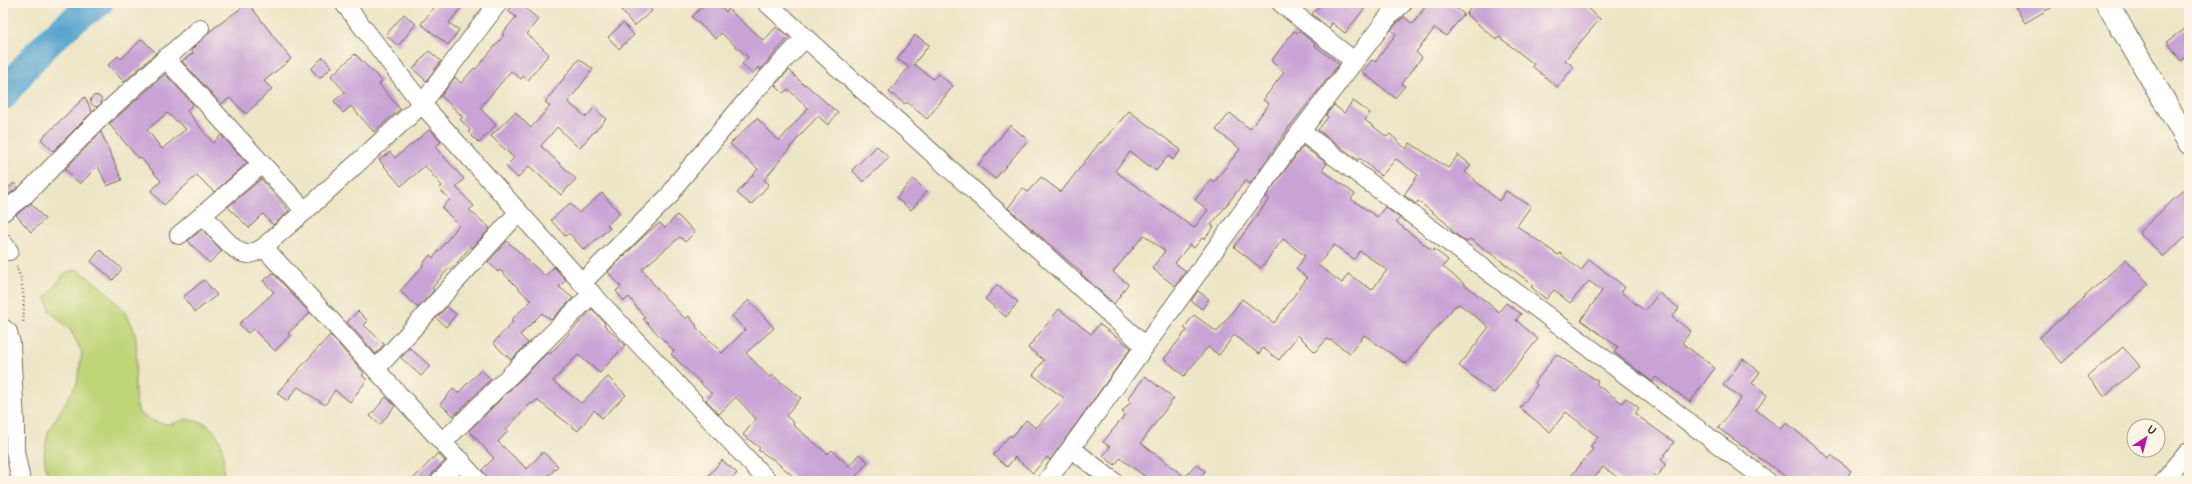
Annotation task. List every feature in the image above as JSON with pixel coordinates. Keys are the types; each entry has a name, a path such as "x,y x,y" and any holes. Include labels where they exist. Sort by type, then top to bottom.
{"main road":[{"path":"2107,3 2189,143"}],"street":[{"path":"344,3 422,104 518,213 768,481"},
{"path":"203,215 229,243 242,253 251,253 267,245 422,104 498,3"},
{"path":"767,3 1145,346"},
{"path":"1281,3 1354,61"},
{"path":"1047,481 1301,131 1389,16 1403,3"},
{"path":"3,212 25,195 52,169 103,115 200,28"},
{"path":"443,442 587,288 670,196 679,181 752,94 805,38"},
{"path":"165,58 305,210"},
{"path":"1301,131 1767,481"},
{"path":"179,235 262,164"},
{"path":"376,369 518,213"},
{"path":"267,245 268,252 273,258 461,460 478,481"},
{"path":"11,329 8,332 11,349 16,424 14,451 21,481"},
{"path":"1072,448 1113,481"},
{"path":"2164,481 2189,451"},
{"path":"440,481 461,460"}],"path":[{"path":"6,247 23,281 25,296 11,329"}],"green space":[{"path":"77,269 105,290 114,299 122,308 133,328 137,349 135,394 139,413 162,424 172,424 185,419 206,424 213,430 220,443 224,465 223,481 48,481 44,455 48,432 77,383 82,352 71,331 50,311 46,298 64,274"}],"building":[{"path":"248,3 291,59 264,81 272,89 246,114 230,98 221,104 182,61 193,53 191,50 210,31"},
{"path":"438,3 465,3 449,23 459,30 448,45 421,24"},
{"path":"515,3 519,3 538,19 527,34 549,54 528,80 523,76 521,79 511,71 480,108 496,125 479,143 468,132 470,130 460,119 463,117 441,96 455,77 461,83 474,68 476,69 504,35 502,34 516,17 508,11"},
{"path":"629,3 646,3 652,11 634,26 621,10"},
{"path":"705,3 716,3 726,12 728,9 764,41 776,27 789,37 760,70 758,67 752,74 742,64 748,57 721,33 716,39 692,17"},
{"path":"1322,3 1369,3 1345,33 1332,23 1329,28 1312,14"},
{"path":"1428,3 1449,3 1464,14 1446,36 1435,28 1416,52 1422,57 1402,84 1405,86 1395,98 1362,72 1372,60 1375,62 1396,34 1391,30 1397,23 1404,17 1413,24"},
{"path":"1475,3 1581,3 1600,19 1565,60 1574,67 1557,87 1532,66 1534,64 1499,37 1497,40 1466,14"},
{"path":"2013,3 2059,3 2025,23"},
{"path":"404,14 416,24 398,46 386,35"},
{"path":"623,23 634,35 619,49 608,37"},
{"path":"2189,26 2189,55 2181,61 2167,42"},
{"path":"1294,31 1297,33 1299,31 1315,44 1314,45 1339,64 1290,126 1250,184 1246,180 1211,225 1214,227 1204,239 1202,238 1194,248 1190,244 1175,263 1186,271 1175,286 1152,268 1165,251 1144,235 1113,272 1128,284 1114,304 1081,274 1082,273 1008,208 1023,188 1028,192 1041,177 1061,192 1100,142 1101,143 1129,111 1181,150 1173,160 1168,156 1156,171 1130,152 1115,171 1194,228 1208,210 1195,200 1211,179 1214,182 1240,149 1216,130 1230,113 1250,129 1269,104 1263,100 1284,72 1271,61"},
{"path":"915,35 929,45 914,64 933,79 938,74 953,86 927,119 907,102 905,104 889,92 909,67 897,59"},
{"path":"142,39 156,53 124,82 108,65 118,56 121,59"},
{"path":"429,51 441,61 426,81 413,69"},
{"path":"355,54 382,81 379,84 400,109 374,132 351,106 343,113 334,101 345,92 331,76"},
{"path":"323,57 332,67 320,78 311,69"},
{"path":"579,59 593,69 568,102 586,117 594,108 606,119 579,148 557,127 541,146 576,179 561,195 529,166 518,178 506,166 514,158 491,136 515,112 531,128 550,106 545,102"},
{"path":"789,70 804,85 805,84 838,113 828,125 818,116 802,133 764,180 769,184 751,205 737,193 758,169 730,144 757,118 779,141 808,108 788,89 783,93 775,85"},
{"path":"165,74 193,104 187,111 213,143 221,135 247,163 214,192 197,175 164,205 151,191 161,181 140,157 138,158 109,124","holes":["167,113 186,129 162,149 147,130"]},
{"path":"94,96 98,96 100,97 100,105 94,106 91,103 91,99"},
{"path":"85,97 92,112 53,151 41,139"},
{"path":"1353,101 1370,113 1365,120 1387,137 1390,134 1406,149 1410,143 1448,168 1458,155 1471,165 1465,172 1499,201 1506,191 1531,206 1517,226 1558,255 1560,253 1581,271 1589,259 1625,287 1621,292 1645,311 1659,293 1679,308 1672,317 1691,331 1682,343 1715,368 1690,402 1656,377 1652,382 1614,352 1618,347 1581,320 1602,291 1589,281 1570,303 1554,290 1546,299 1531,287 1533,285 1493,255 1470,239 1466,242 1454,233 1446,223 1418,201 1416,204 1404,195 1418,175 1396,159 1381,176 1360,158 1358,160 1318,130 1328,117 1326,115 1334,105 1344,113"},
{"path":"1010,125 1028,140 995,179 978,165"},
{"path":"430,129 441,142 435,147 464,179 456,187 474,206 469,210 490,228 472,248 471,246 451,270 449,268 432,288 434,290 418,308 400,291 423,266 422,265 430,255 433,258 459,225 442,208 450,199 439,189 442,186 425,166 401,186 379,160 390,152 395,158"},
{"path":"101,132 122,180 107,186 98,166 80,184 65,169"},
{"path":"877,146 889,158 863,182 852,170"},
{"path":"1303,146 1327,164 1322,170 1355,194 1351,199 1377,217 1385,207 1400,218 1396,222 1433,251 1434,249 1448,260 1443,267 1499,312 1506,303 1521,314 1516,320 1538,339 1494,393 1459,366 1489,327 1459,304 1457,306 1456,305 1406,364 1364,335 1350,353 1331,340 1330,341 1327,339 1315,352 1298,335 1279,360 1263,348 1259,354 1234,335 1219,355 1208,347 1184,376 1164,359 1187,330 1184,328 1194,315 1217,332 1242,299 1274,323 1307,278 1296,269 1305,256 1283,239 1261,268 1234,247 1269,199 1266,196","holes":["1334,245 1354,259 1360,251 1387,270 1372,290 1348,274 1342,283 1318,265"]},
{"path":"261,179 289,211 273,225 263,214 249,228 228,207"},
{"path":"913,179 927,191 911,210 896,198"},
{"path":"14,183 18,187 4,198 3,192"},
{"path":"2189,185 2189,233 2163,257 2139,232"},
{"path":"602,193 620,213 607,225 610,228 584,250 569,233 565,236 551,220 570,203 579,213"},
{"path":"31,203 45,219 31,232 16,215"},
{"path":"677,215 695,232 685,242 680,237 642,269 659,291 685,319 689,316 697,326 696,327 722,353 745,330 732,316 749,300 774,328 746,353 770,378 772,375 801,398 786,416 794,423 793,425 828,454 832,450 849,466 859,454 868,462 852,481 799,481 774,460 758,450 760,448 743,435 756,419 736,397 719,414 706,400 712,394 671,354 674,351 643,319 645,318 629,297 624,301 616,291 621,287 608,272 646,234 660,223 665,228"},
{"path":"202,229 222,251 209,263 188,241"},
{"path":"507,241 545,276 554,267 566,280 559,287 573,298 551,320 542,313 520,335 528,343 511,360 493,343 513,322 511,320 531,301 500,270 498,272 488,262"},
{"path":"100,250 122,269 113,280 91,261"},
{"path":"2126,259 2149,284 2062,363 2039,338"},
{"path":"273,273 310,313 288,333 290,335 275,351 253,329 248,333 239,324 274,292 263,281"},
{"path":"204,280 217,295 195,312 183,297"},
{"path":"997,285 1018,302 1006,317 985,299"},
{"path":"1198,291 1209,299 1202,309 1191,301"},
{"path":"447,307 456,314 446,327 436,318"},
{"path":"592,309 605,323 604,325 625,345 600,373 578,355 553,381 581,403 608,377 626,395 602,418 594,410 578,431 537,400 532,404 531,403 506,429 508,431 498,442 527,469 543,452 558,466 543,481 488,481 482,470 494,458 469,431 548,352 550,354"},
{"path":"1059,309 1091,334 1099,324 1131,348 1050,460 1047,457 1033,473 1015,457 1007,467 993,455 1010,435 1012,437 1026,420 1036,428 1064,398 1033,375 1044,360 1028,348"},
{"path":"358,311 368,321 364,325 384,344 376,354 347,322"},
{"path":"330,335 364,373 362,375 367,380 350,402 335,390 325,405 298,387 287,401 277,393"},
{"path":"2123,347 2140,366 2105,396 2088,377"},
{"path":"410,348 430,366 421,376 401,358"},
{"path":"1556,354 1598,381 1596,384 1622,403 1626,398 1639,408 1635,414 1674,442 1661,460 1666,464 1657,477 1654,474 1649,481 1623,481 1603,467 1592,481 1567,481 1593,449 1590,447 1598,437 1566,412 1550,432 1520,408 1537,385 1535,383"},
{"path":"1743,359 1760,372 1752,383 1767,395 1756,410 1781,429 1787,423 1829,458 1831,455 1851,471 1844,481 1792,481 1718,428 1741,398 1723,385"},
{"path":"481,370 491,379 454,416 440,404 453,389 458,393"},
{"path":"1145,376 1174,398 1141,443 1185,477 1196,464 1205,471 1198,481 1151,481 1120,458 1115,465 1103,456 1110,447 1103,442 1125,415 1122,412 1131,401 1128,399"},
{"path":"386,397 395,406 380,425 370,416"},
{"path":"438,453 445,461 432,474 430,481 411,481"},
{"path":"722,460 737,473 730,481 704,481"}],"waterway":[{"path":"3,96 23,70 58,33 71,22 99,3"}]}
